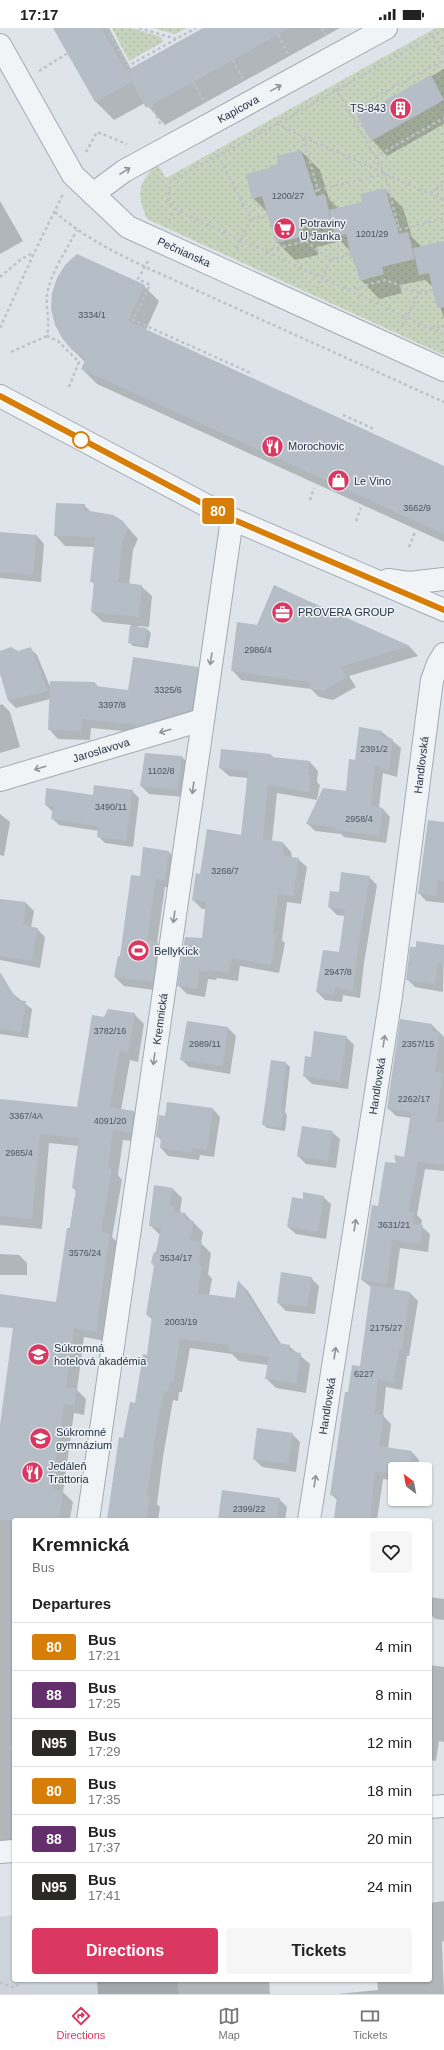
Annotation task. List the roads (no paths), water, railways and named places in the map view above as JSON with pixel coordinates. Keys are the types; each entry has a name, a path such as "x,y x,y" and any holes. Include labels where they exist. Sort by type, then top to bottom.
{"street":[{"name":"Kapicova","path":"93,194 124,171 386,28"},
{"name":"Pečnianska","path":"0,45 74,175 128,227 444,370"},
{"path":"0,396 232,519 444,610"},
{"name":"Kremnická","path":"88,1518 232,519"},
{"path":"364,576 410,583 444,579"},
{"name":"Handlovská","path":"309,1518 391,996 432,680 438,664 444,654"},
{"name":"Jaroslavova","path":"0,780 202,720"},
{"path":"432,1807 444,1806"},
{"path":"0,1852 12,1850"}],"place":[{"name":"TS-843","path":"401,108"},
{"name":"Potraviny U Janka","path":"284,229"},
{"name":"Morochovic","path":"272,446"},
{"name":"Le Vino","path":"339,481"},
{"name":"PROVERA GROUP","path":"282,612"},
{"name":"BellyKick","path":"139,951"},
{"name":"Súkromná hotelová akadémia","path":"39,1354"},
{"name":"Súkromné gymnázium","path":"41,1438"},
{"name":"Jedáleň Trattoria","path":"32,1472"}]}
